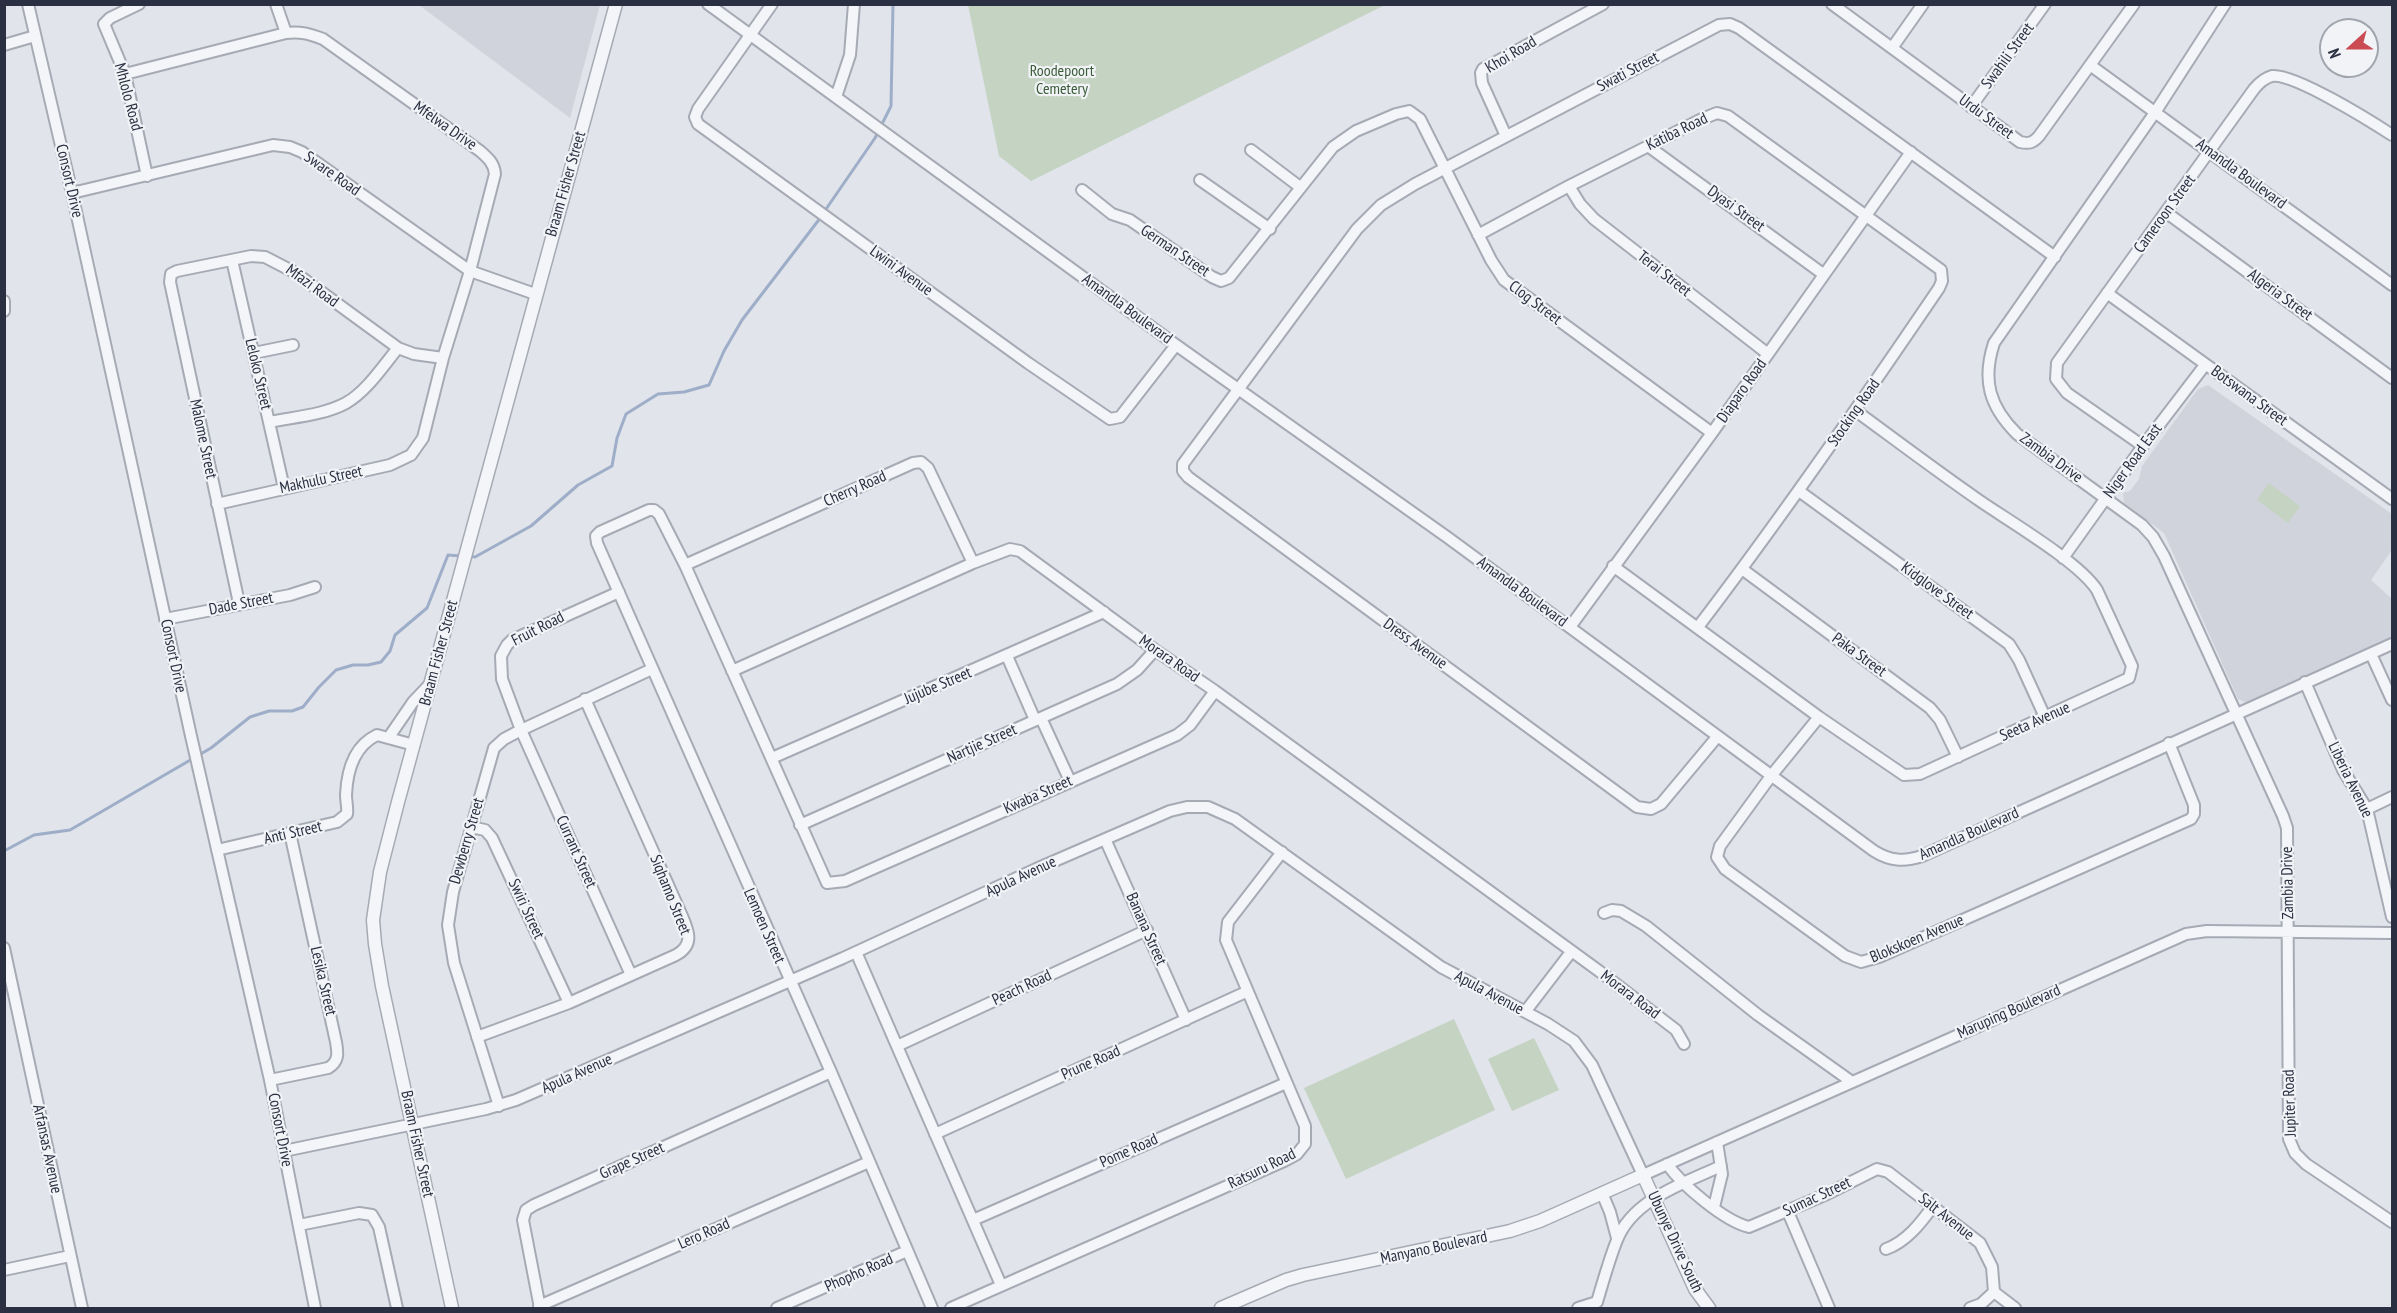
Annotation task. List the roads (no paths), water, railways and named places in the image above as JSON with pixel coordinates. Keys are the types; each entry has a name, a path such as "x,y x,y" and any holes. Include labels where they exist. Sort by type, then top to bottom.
{"street":[{"name":"Consort Drive","path":"28,4 72,193 190,735 270,1080 315,1308"},
{"name":"Mhlolo Road","path":"139,4 110,18 104,24 125,74 147,176"},
{"path":"276,4 286,33"},
{"name":"Braam Fisher Street","path":"452,1308 382,986 373,921 380,872 535,294 616,4"},
{"name":"Amandla Boulevard","path":"708,4 1176,345 1447,537 1874,851 1889,859 1905,860 1929,854 2169,743 2392,644"},
{"path":"752,35 772,4"},
{"path":"836,97 850,55 855,4"},
{"name":"Khoi Road","path":"1506,136 1482,83 1480,73 1483,69 1603,4"},
{"name":"Urdu Street","path":"1832,4 2020,142 2030,143 2039,136 2133,4"},
{"path":"1892,48 1923,4"},
{"name":"Swahili Street","path":"1971,107 2045,4"},
{"name":"Zambia Drive","path":"2225,4 2156,111 1995,342 1989,358 1988,376 1991,397 2002,419 2017,434 2142,525 2158,544 2283,816 2287,828 2289,932"},
{"name":"Swati Street","path":"1239,390 1366,218 1398,194 1445,168 1713,27 1726,24 1739,28 2055,257"},
{"name":"Mfelwa Drive","path":"125,74 299,31 324,39 491,161 495,174 470,272 419,445"},
{"name":"Lwini Avenue","path":"752,35 704,100 696,113 696,120 698,124 829,220 1110,419 1120,417 1176,345"},
{"path":"4,45 35,36"},
{"name":"Amandla Boulevard","path":"2090,65 2392,285"},
{"name":"Cameroon Street","path":"2143,446 2067,393 2056,379 2055,372 2060,358 2211,152 2260,81 2280,76 2326,95 2392,135"},
{"name":"German Street","path":"1082,190 1112,214 1130,220 1221,281 1229,278 1270,229 1333,147 1356,131 1403,111 1414,113 1420,119"},
{"name":"Katiba Road","path":"1478,235 1648,146 1711,115 1722,113 1865,214"},
{"name":"Clog Street","path":"1420,119 1495,268 1504,280 1712,433"},
{"name":"Sware Road","path":"72,193 254,149 277,145 291,147 302,152 470,272 535,294"},
{"name":"Dyasi Street","path":"1648,146 1742,212 1823,274"},
{"path":"1251,150 1300,187"},
{"name":"Diaparo Road","path":"1570,627 1712,433 1911,152"},
{"path":"1200,180 1270,229"},
{"name":"Terai Street","path":"1569,186 1580,204 1594,219 1768,354"},
{"name":"Algeria Street","path":"2166,213 2392,378"},
{"name":"Stocking Road","path":"1698,627 1856,411 1939,288 1942,275 1938,266 1865,214"},
{"name":"Mfazi Road","path":"171,274 251,256 265,256 278,261 398,348 414,354 443,358"},
{"name":"Leloko Street","path":"232,260 285,488"},
{"name":"Malome Street","path":"171,274 170,282 182,347 239,603"},
{"name":"Botswana Street","path":"2106,293 2392,499"},
{"path":"4,301 4,311"},
{"path":"254,353 293,345"},
{"path":"269,422 318,412 348,402 367,386 398,348"},
{"name":"Niger Road East","path":"2063,558 2143,446 2205,365"},
{"name":"Dress Avenue","path":"1239,390 1185,460 1183,468 1188,477 1637,807 1651,809 1661,804 1718,737"},
{"name":"Seeta Avenue","path":"1613,566 1819,717 1904,775 1920,774 2129,678 2132,666 2091,581 2063,558 1856,411"},
{"name":"Makhulu Street","path":"217,504 399,463 411,455 419,445"},
{"name":"Cherry Road","path":"685,565 913,463 921,462 928,468 973,563"},
{"name":"Kidglove Street","path":"1799,490 2009,644 2025,672 2044,717"},
{"name":"Lemoen Street","path":"685,565 659,514 654,510 649,510 600,532 596,536 597,543 789,982 831,1072 932,1308"},
{"name":"Morara Road","path":"732,671 973,563 1010,549 1020,551 1571,952 1676,1030 1684,1044"},
{"path":"685,565 800,825"},
{"name":"Paka Street","path":"1742,569 1930,708 1940,720 1958,757"},
{"name":"Dade Street","path":"165,619 290,595 315,587"},
{"name":"Fruit Road","path":"521,730 502,680 500,664 507,645 519,636 619,592"},
{"name":"Jujube Street","path":"772,758 1104,612"},
{"name":"Nartjie Street","path":"800,825 1124,680 1137,670 1155,650"},
{"path":"2371,654 2392,700"},
{"path":"1007,656 1070,781"},
{"name":"Dewberry Street","path":"499,1106 454,963 448,925 453,892 494,748 504,739 521,730 652,669"},
{"path":"414,745 389,737 412,702 432,682"},
{"name":"Liberia Avenue","path":"2305,682 2347,777 2367,809 2387,865 2392,917"},
{"name":"Kwaba Street","path":"800,825 827,883 845,881 1183,731 1196,718 1215,691"},
{"name":"Siqhamo Street","path":"477,1036 569,1003 682,951 688,944 689,934 585,699"},
{"name":"Blokskoen Avenue","path":"1819,717 1771,776 1717,852 1719,862 1725,869 1845,956 1861,962 1879,957 2191,819 2194,814 2194,805 2169,743"},
{"name":"Currant Street","path":"521,730 631,975"},
{"name":"Anti Street","path":"217,850 332,824 343,819 348,811 346,794 350,771 357,751 369,739 377,735 389,737"},
{"path":"2367,809 2392,797"},
{"name":"Apula Avenue","path":"284,1151 499,1106 789,982 1170,811 1202,806 1214,808 1235,819 1441,967 1562,1032 1582,1051 1600,1080 1643,1175"},
{"name":"Swiri Street","path":"471,827 484,830 492,838 569,1003"},
{"name":"Lesika Street","path":"270,1080 328,1068 333,1065 337,1056 336,1042 290,833"},
{"name":"Banana Street","path":"1106,839 1186,1020"},
{"name":"Ratsuru Road","path":"951,1308 1297,1154 1305,1144 1306,1133 1228,949 1225,932 1233,914 1282,852"},
{"path":"1604,913 1612,910 1621,911 1646,926 1749,1008 1852,1082"},
{"name":"Peach Road","path":"897,1046 1147,930"},
{"name":"Maruping Boulevard","path":"1643,1175 2186,934 2199,931 2392,933"},
{"name":"Jupiter Road","path":"2289,932 2289,1139 2295,1153 2306,1164 2392,1222"},
{"name":"Arfansas Avenue","path":"4,948 10,1002 82,1308"},
{"path":"856,952 1001,1285"},
{"path":"1525,1012 1571,952"},
{"name":"Prune Road","path":"935,1134 1246,992"},
{"name":"Grape Street","path":"540,1307 523,1220 525,1210 831,1072"},
{"name":"Pome Road","path":"973,1220 1286,1083"},
{"path":"1667,1164 1683,1184 1714,1207 1722,1174 1717,1142"},
{"name":"Lero Road","path":"540,1307 869,1162"},
{"path":"1578,1308 1598,1305 1617,1238 1629,1221 1654,1199 1721,1166"},
{"name":"Sumac Street","path":"1714,1207 1742,1225 1758,1225 1877,1169"},
{"name":"Salt Avenue","path":"1877,1169 1888,1172 1974,1238 1984,1250 1992,1267 1994,1292"},
{"name":"Manyano Boulevard","path":"1221,1308 1303,1275 1517,1229 1643,1175"},
{"name":"Ubunye Drive South","path":"1643,1175 1692,1283 1709,1308"},
{"path":"1602,1193 1617,1238"},
{"path":"1886,1249 1904,1238 1933,1206"},
{"path":"1788,1212 1829,1308"},
{"path":"299,1224 359,1213 372,1215 379,1227 397,1308"},
{"name":"Phopho Road","path":"777,1308 908,1251"},
{"path":"4,1270 70,1256"},
{"path":"1970,1308 1981,1304 1994,1292 2015,1308"}],"waterway":[{"path":"824,212 875,138 891,106 893,4"},
{"path":"468,556 475,557 531,526 578,485 612,466 617,438 626,414 658,394 684,392 709,385 724,351 742,320 821,217"},
{"path":"4,851 34,835 70,830 211,748 250,717 269,711 292,711 303,707 336,670 353,665 381,662 390,651 395,635 427,608 448,555 461,556"}],"park label":[{"name":"Roodepoort Cemetery","path":"1062,80"}]}
